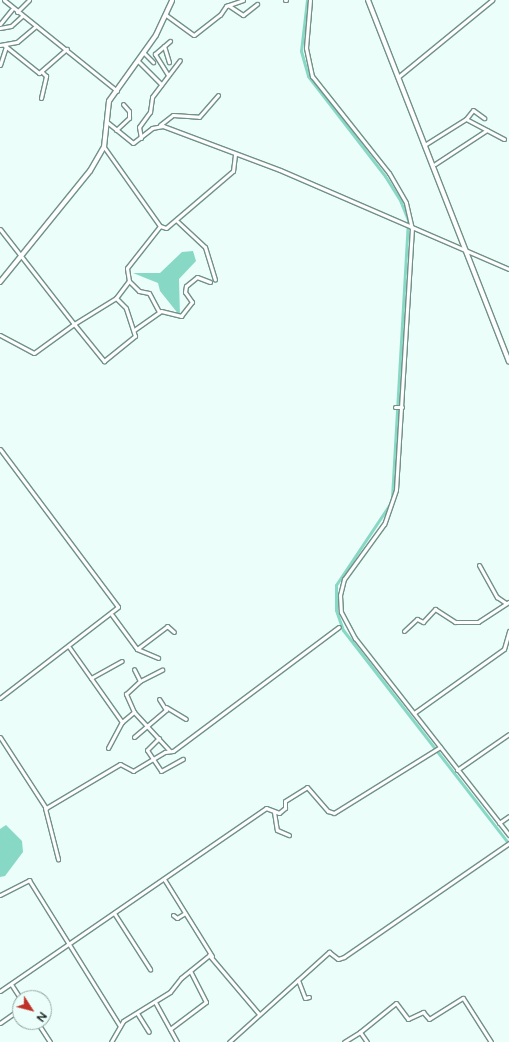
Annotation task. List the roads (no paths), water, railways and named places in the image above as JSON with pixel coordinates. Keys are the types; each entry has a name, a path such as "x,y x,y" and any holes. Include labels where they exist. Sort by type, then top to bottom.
{"street":[{"path":"4,0 12,9 68,49 117,90"},
{"path":"17,12 28,0"},
{"path":"0,282 90,172 104,147 107,122 107,105 150,44 166,15 172,0"},
{"path":"166,15 194,35 228,5 243,0"},
{"path":"310,0 306,48 312,76 389,173 406,203 411,227 394,501 384,524 344,579 340,606 348,628 414,713 437,748 457,770 509,835"},
{"path":"368,0 422,136 435,164 508,352 509,362"},
{"path":"398,77 492,0"},
{"path":"228,5 243,15 257,4"},
{"path":"0,24 12,9"},
{"path":"0,28 11,26 22,16"},
{"path":"5,46 17,42 36,26"},
{"path":"168,74 155,55 158,50 170,42"},
{"path":"150,44 158,50"},
{"path":"0,45 5,46 38,73 42,72 68,49"},
{"path":"0,65 5,46"},
{"path":"164,46 169,62"},
{"path":"144,53 153,62"},
{"path":"140,138 140,124 150,112 150,101 168,74 180,60"},
{"path":"138,61 161,84"},
{"path":"41,98 46,76 42,72"},
{"path":"107,122 131,142 140,138 173,115 199,117 218,95"},
{"path":"116,130 129,118 129,111 123,104"},
{"path":"426,142 466,119 473,110 484,118"},
{"path":"466,119 504,139"},
{"path":"160,125 235,154 411,227 509,270"},
{"path":"435,164 487,130"},
{"path":"104,147 160,226 167,228 177,221 233,171 235,154"},
{"path":"177,221 205,247 215,279"},
{"path":"159,312 149,293 139,290 129,281 127,268 160,226"},
{"path":"0,229 104,361 134,337 134,330 126,308 116,298"},
{"path":"134,330 159,312 181,316 192,302 185,292 186,286 197,277 210,282"},
{"path":"0,335 34,353 74,324 116,298 129,281"},
{"path":"0,449 117,604 112,615 0,698"},
{"path":"404,631 417,619 423,622 435,609 455,622 478,622 507,603 497,597 479,565"},
{"path":"112,615 137,649 158,658"},
{"path":"137,649 167,626 174,632"},
{"path":"45,808 120,764 133,771 169,750 182,745 339,626"},
{"path":"414,713 504,649 509,631"},
{"path":"69,647 122,722"},
{"path":"91,678 122,661"},
{"path":"134,669 140,681"},
{"path":"162,670 140,681 126,694 134,712 160,738 169,750"},
{"path":"159,699 166,707 186,719"},
{"path":"134,737 148,727 166,707"},
{"path":"108,748 122,722 134,712"},
{"path":"457,770 509,734"},
{"path":"0,737 45,808 58,859"},
{"path":"160,738 148,750 163,772 183,759"},
{"path":"0,991 67,943 114,913 266,808 274,812 282,812 285,801 306,788 328,811 334,814 437,748"},
{"path":"274,812 277,830 289,835"},
{"path":"500,823 509,816"},
{"path":"229,1042 329,952 338,959 344,957 508,844"},
{"path":"164,879 212,956 259,1014"},
{"path":"0,895 29,880 120,1026"},
{"path":"114,913 150,969"},
{"path":"173,915 177,918 185,913"},
{"path":"111,1042 120,1026 137,1013 175,989 190,971 212,956"},
{"path":"170,1029 206,1002 190,971"},
{"path":"298,980 305,998 308,997"},
{"path":"11,984 15,990"},
{"path":"344,1042 360,1032 396,1004 408,1019 423,1012 429,1019 463,998 491,1042"},
{"path":"155,1002 177,1042"},
{"path":"137,1013 149,1032"},
{"path":"0,1023 12,1015"},
{"path":"42,1030 50,1042"},
{"path":"360,1032 367,1042"}],"waterway":[{"path":"307,0 301,51 308,76 385,176 400,200 408,220 392,501 336,585 336,610 343,630 509,844"}]}
